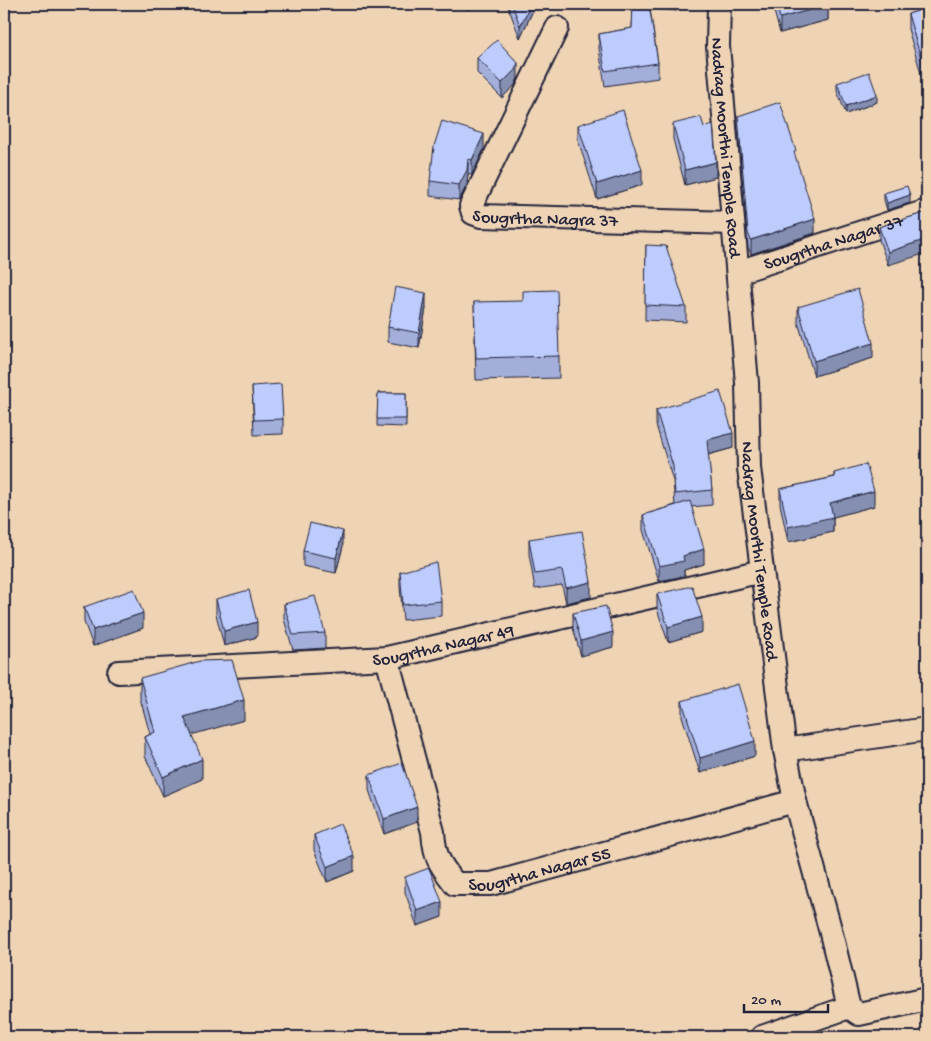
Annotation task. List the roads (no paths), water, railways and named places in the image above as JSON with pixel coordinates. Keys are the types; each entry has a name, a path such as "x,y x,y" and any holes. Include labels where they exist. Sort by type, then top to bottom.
{"street":[{"name":"Nadrag Moorthi Temple Road","path":"719,4 718,46 747,383 749,468 785,750 795,801 830,928 849,1007"},
{"name":"Sougrtha Nagra 37","path":"557,28 471,206 473,213 481,216 733,223"},
{"name":"Sougrtha Nagar 37","path":"738,272 927,211"},
{"name":"Sougrtha Nagar 49","path":"119,672 387,658 762,571"},
{"name":"Sougrtha Nagar 55","path":"387,658 433,832 434,847 440,864 455,884 491,884 795,801"},
{"path":"785,750 927,729"},
{"path":"762,1037 849,1007 859,1014 927,999"}]}
